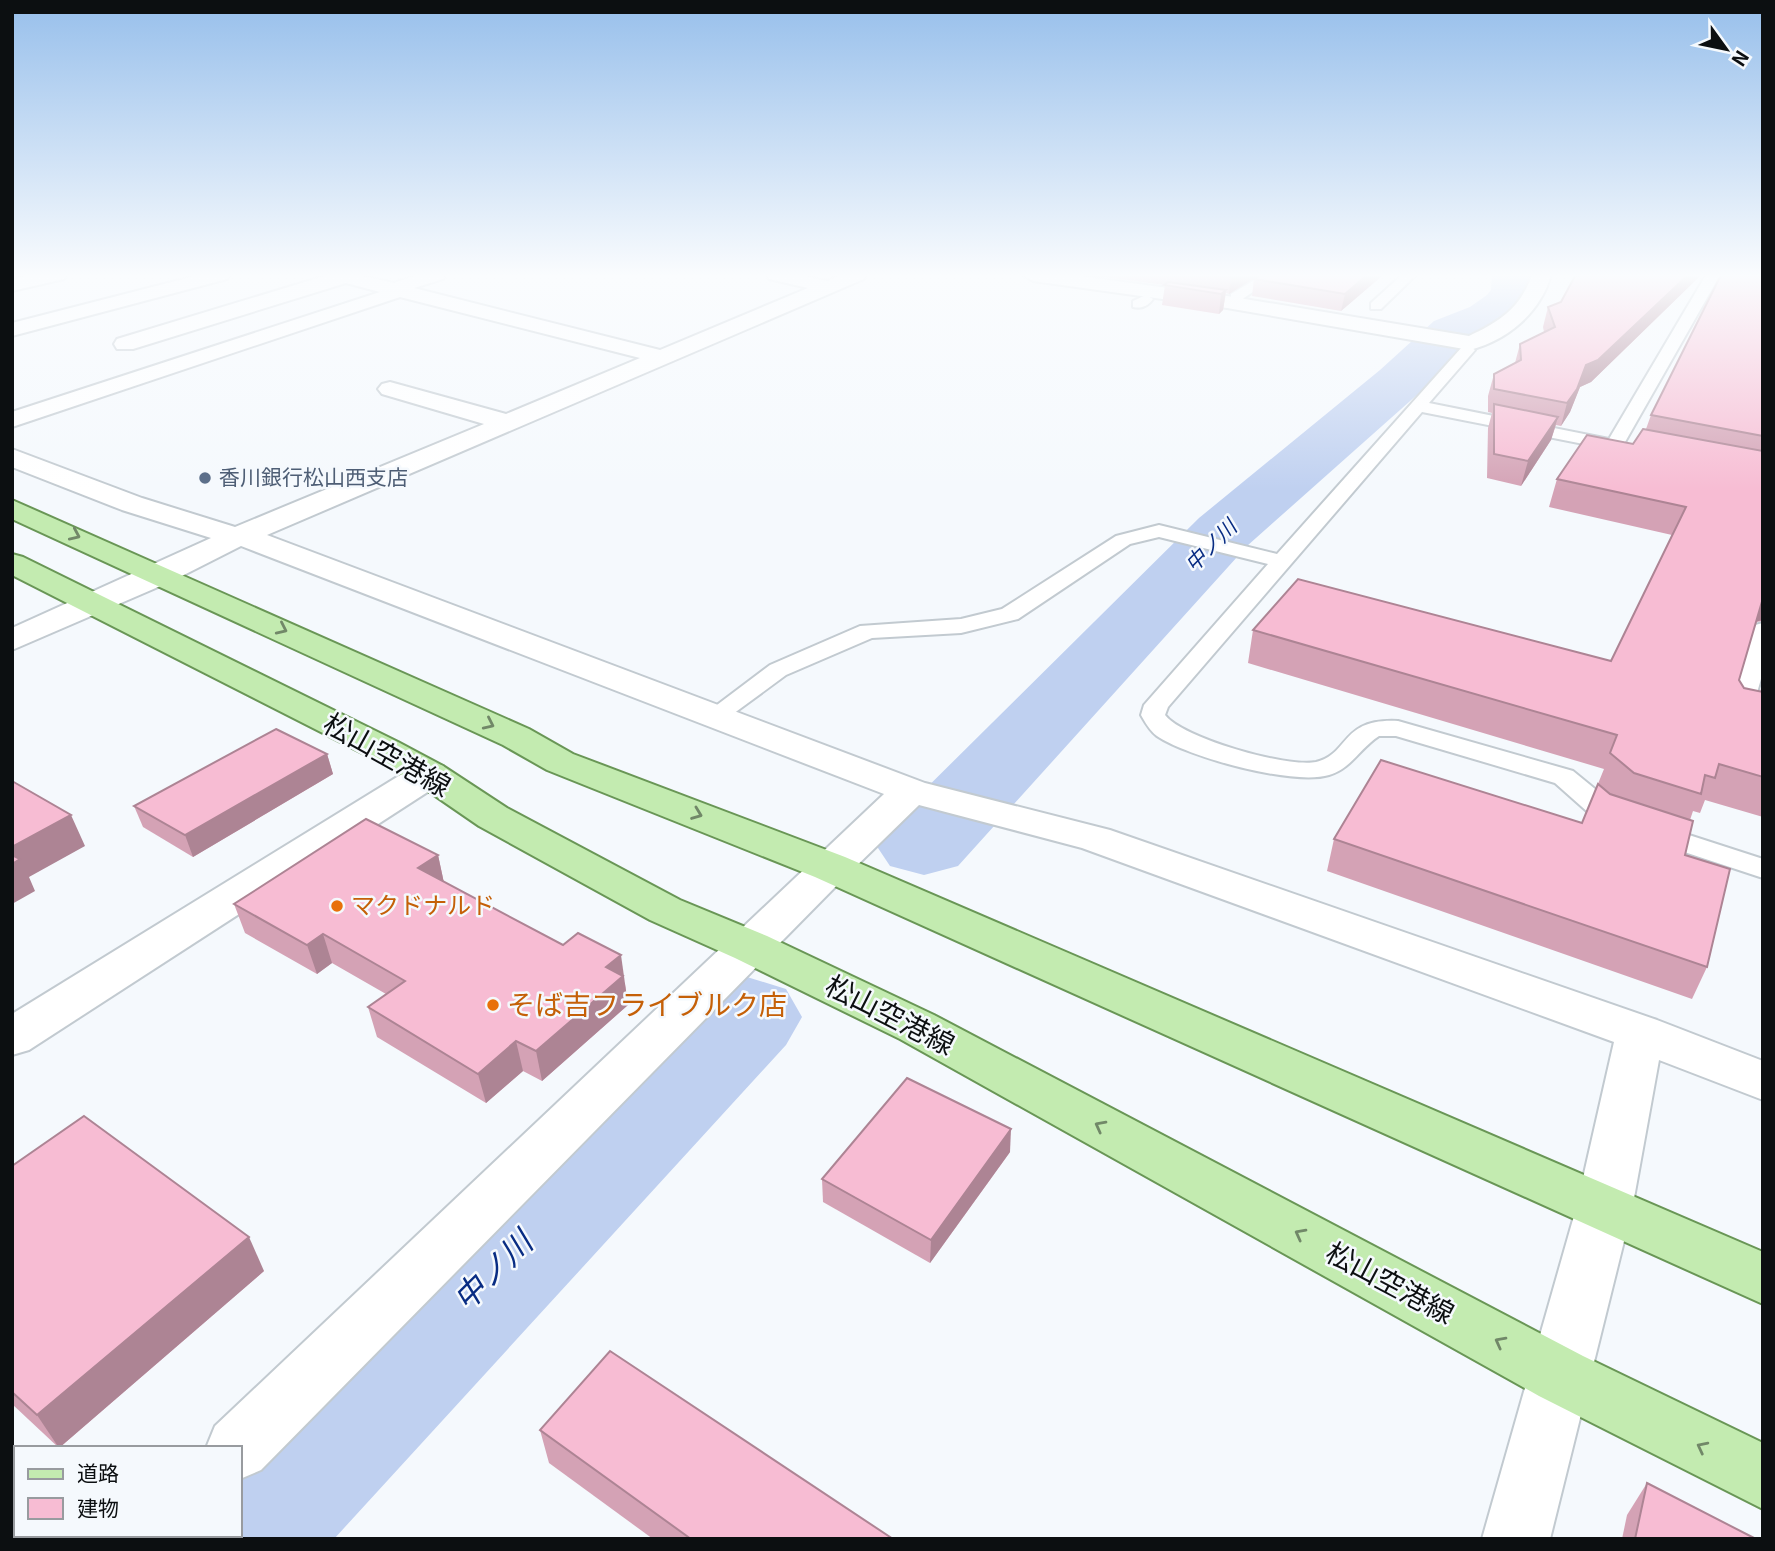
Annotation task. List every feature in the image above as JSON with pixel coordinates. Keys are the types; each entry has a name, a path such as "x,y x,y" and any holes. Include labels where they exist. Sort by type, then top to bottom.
{"main road":[{"path":"12,508 516,737 560,762 830,867 1763,1279"},
{"name":"松山空港線","path":"12,563 429,774 505,824 665,910 751,947 929,1033 1561,1376 1763,1477"}],"street":[{"path":"12,420 232,347"},
{"path":"620,347 661,358"},
{"path":"12,640 237,537 686,347"},
{"path":"390,389 506,422"},
{"path":"12,457 87,489 256,541 713,717 946,801 1096,839 1640,1033 1763,1081"},
{"path":"12,1037 429,774"},
{"path":"240,1446 830,867 946,801"},
{"path":"1516,1539 1604,1209 1640,1033"}],"lane":[{"path":"1463,347 1418,406 1156,705 1153,715 1166,730 1230,754 1283,769 1306,771 1326,768 1366,731 1377,727 1403,730 1564,777 1609,816 1763,869"},
{"path":"1614,445 1671,347"},
{"path":"1418,406 1641,450"},
{"path":"713,717 778,670 868,631 961,626 1010,614 1123,540 1159,531 1282,561"},
{"path":"1763,630 1739,714 1763,720"}],"building":[{"path":"1520,347 1611,347 1598,360 1586,365 1577,389 1567,403 1494,389 1494,374 1521,360"},
{"path":"1685,347 1763,347 1763,436 1651,415"},
{"path":"1494,404 1558,417 1528,461 1494,454"},
{"path":"1643,429 1763,451 1763,598 1739,680 1744,688 1763,692 1763,777 1719,764 1715,778 1705,775 1701,794 1634,773 1610,753 1617,735 1253,630 1298,579 1611,661 1686,507 1557,479 1587,435 1633,444"},
{"path":"276,729 327,754 185,835 134,806"},
{"path":"1381,760 1582,823 1598,784 1610,794 1693,821 1685,855 1730,869 1707,967 1334,839"},
{"path":"12,781 71,815 12,847"},
{"path":"366,819 438,855 418,868 563,945 578,933 621,955 606,967 623,976 536,1051 516,1041 478,1074 368,1007 405,981 323,934 307,945 234,904"},
{"path":"12,855 20,859 12,864"},
{"path":"907,1078 1011,1129 931,1240 822,1179"},
{"path":"84,1116 249,1237 37,1415 12,1392 12,1166"},
{"path":"610,1351 893,1539 691,1539 540,1430"},
{"path":"1647,1483 1756,1539 1635,1539"}],"waterway":[{"name":"中ノ川","path":"924,845 1223,532 1436,347"},
{"name":"中ノ川","path":"242,1524 747,1017"}],"place":[{"name":"香川銀行松山西支店","path":"205,478"},
{"name":"マクドナルド","path":"337,906"},
{"name":"そば吉フライブルク店","path":"493,1005"}]}
